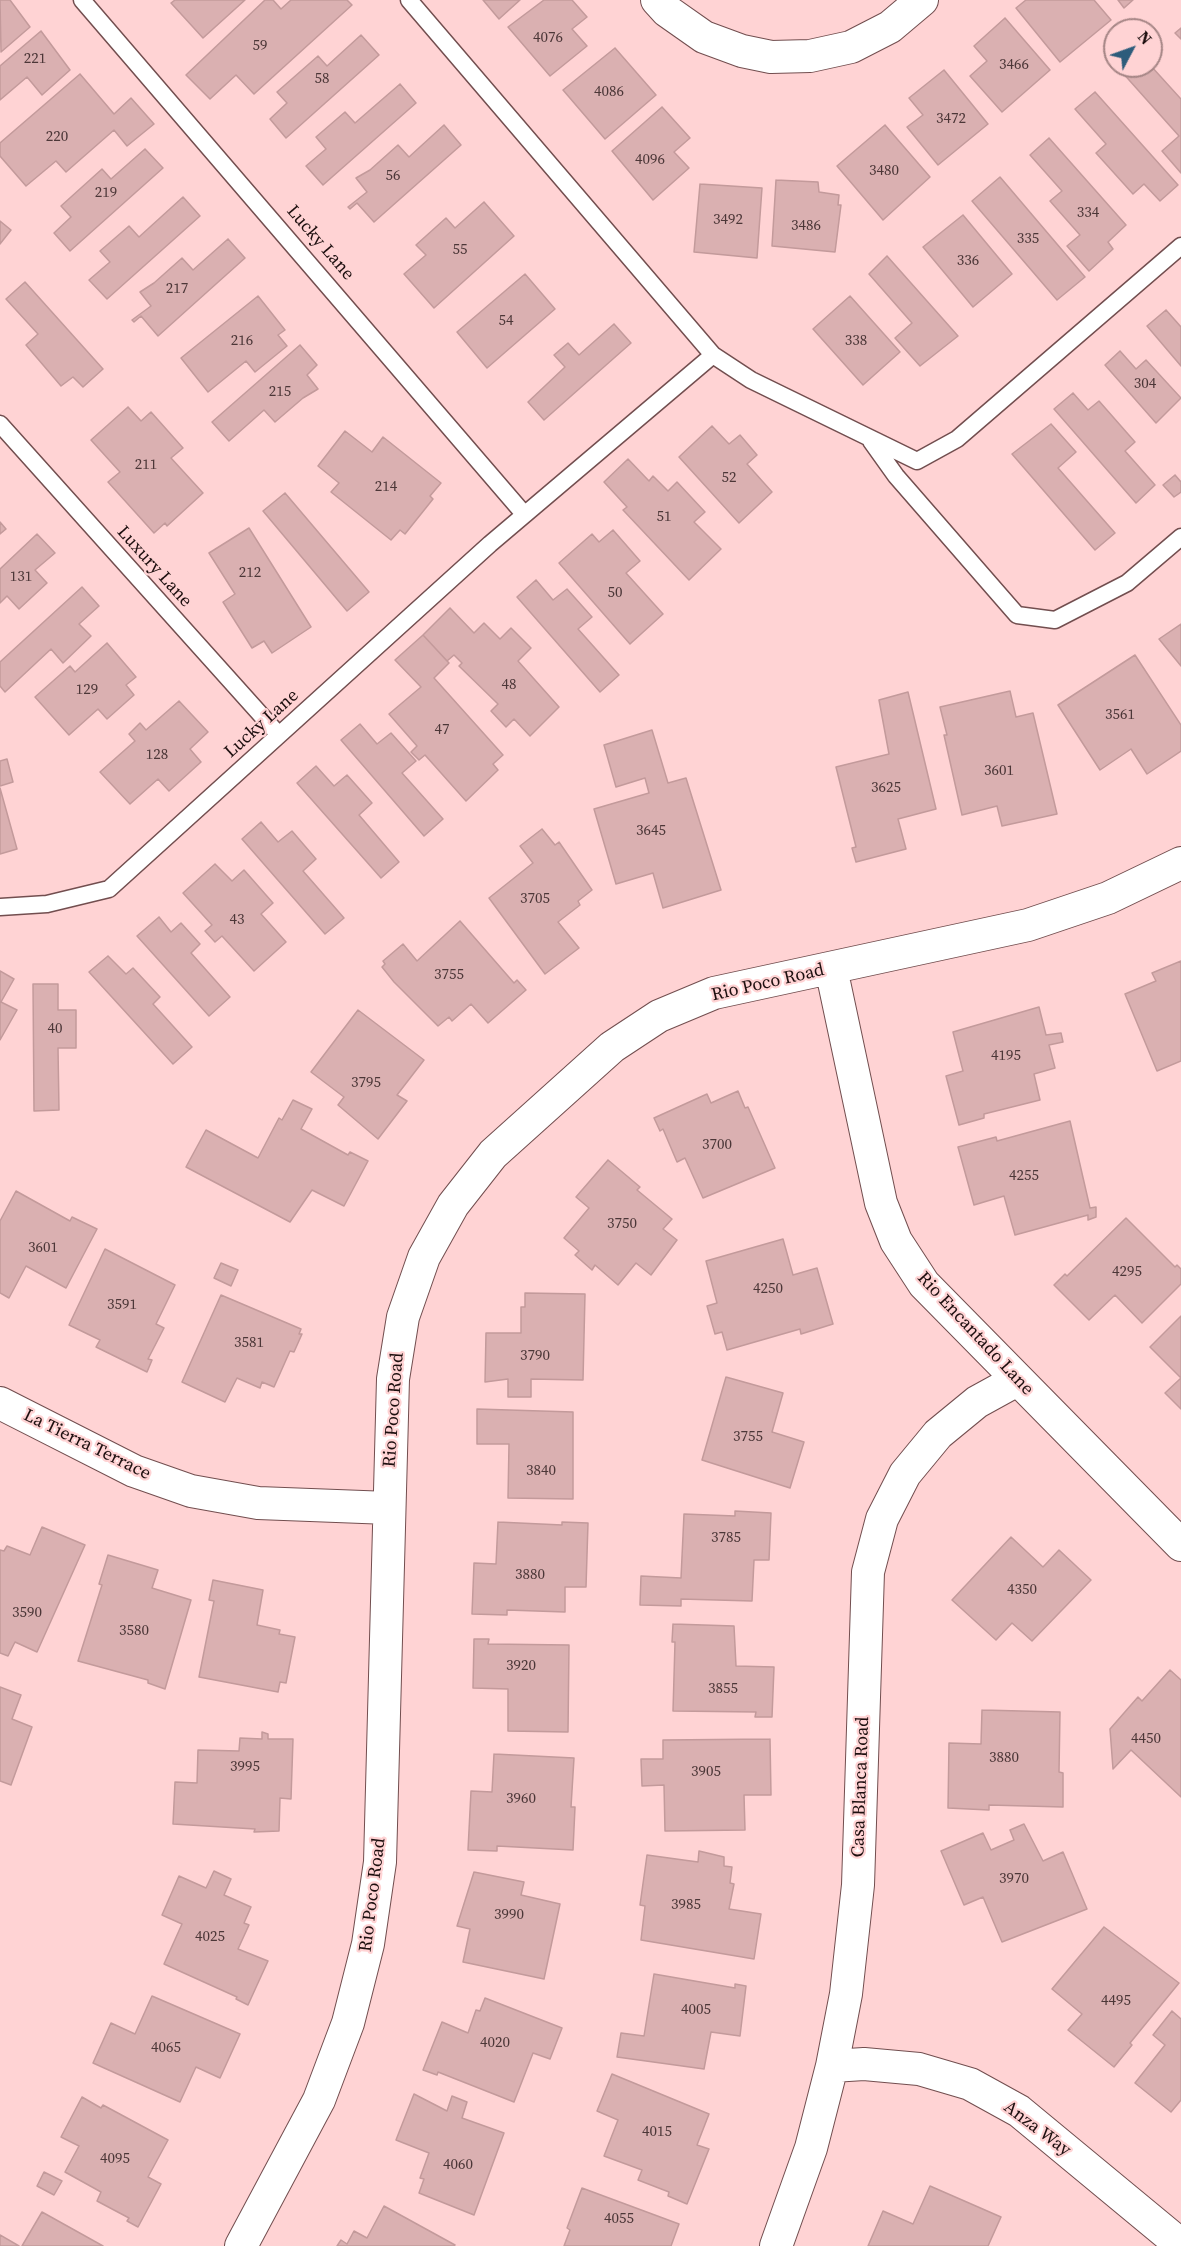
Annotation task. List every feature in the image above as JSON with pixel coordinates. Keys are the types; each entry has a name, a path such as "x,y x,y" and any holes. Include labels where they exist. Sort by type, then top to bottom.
{"street":[{"path":"657,0 667,11 704,37 742,51 771,57 810,56 851,47 891,27 922,0"},
{"name":"Rio Poco Road","path":"242,2246 319,2100 348,2023 368,1944 380,1862 393,1378 403,1317 424,1257 447,1215 493,1154 612,1047 659,1016 714,993 1028,925 1108,898 1181,863"},
{"name":"Rio Encantado Lane","path":"831,968 881,1203 896,1241 924,1284 1181,1545"},
{"name":"Casa Blanca Road","path":"776,2246 811,2148 832,2066 846,1994 858,1885 868,1572 879,1530 905,1474 938,1434 977,1402 1017,1380"},
{"name":"La Tierra Terrace","path":"0,1403 134,1471 192,1491 258,1503 389,1508"},
{"name":"Anza Way","path":"832,2066 864,2064 919,2069 970,2084 1019,2111 1181,2245"}],"lane":[{"name":"Lucky Lane","path":"82,0 524,514"},
{"path":"409,0 713,355 751,380 917,462 957,439 1181,246"},
{"name":"Lucky Lane","path":"0,907 47,904 109,889 524,514 713,355"},
{"name":"Luxury Lane","path":"0,424 279,735"},
{"path":"869,438 896,476 1017,615 1055,620 1128,583 1181,537"}],"building":[{"path":"0,0 10,0 30,27 1,52"},
{"path":"175,0 245,0 203,38 171,3"},
{"path":"265,0 273,0 281,9 291,0 347,0 352,5 254,94 236,75 210,99 186,75"},
{"path":"483,0 520,0 499,19"},
{"path":"544,0 572,0 587,17 572,29 587,46 550,76 508,27"},
{"path":"1026,0 1094,0 1109,18 1103,18 1103,27 1060,62 1016,8"},
{"path":"1118,0 1133,0 1124,8"},
{"path":"1005,18 1050,70 1002,112 970,76 987,61 974,46"},
{"path":"1181,28 1181,39 1175,33"},
{"path":"41,31 70,70 42,95 27,77 0,100 0,66"},
{"path":"361,35 379,55 286,138 270,119 287,103 277,92 318,56 327,66"},
{"path":"615,48 656,95 605,139 563,90"},
{"path":"944,70 988,124 938,165 907,127 923,115 909,98"},
{"path":"80,74 114,114 131,98 154,124 127,146 114,130 66,172 56,161 26,186 0,156 0,143"},
{"path":"1127,78 1162,78 1181,99 1181,173 1162,151 1179,136"},
{"path":"400,84 416,103 323,185 306,166 326,149 316,137 345,112 355,123"},
{"path":"1095,92 1178,185 1160,201 1144,184 1133,194 1096,153 1106,144 1075,109"},
{"path":"662,107 690,138 674,152 689,168 653,200 612,151"},
{"path":"444,125 461,145 374,222 357,203 350,209 348,207 367,192 356,178 370,170 398,145 409,157"},
{"path":"885,125 930,177 883,220 837,166"},
{"path":"1049,138 1126,225 1108,242 1113,249 1089,271 1067,246 1080,235 1050,201 1062,191 1030,155"},
{"path":"145,149 163,168 70,251 54,233 71,217 61,206 102,169 111,179"},
{"path":"1000,177 1085,277 1057,300 972,201"},
{"path":"776,180 818,182 819,192 839,195 838,205 841,205 835,252 772,246"},
{"path":"700,184 762,188 757,258 694,252"},
{"path":"183,197 200,216 107,299 89,280 110,262 100,251 129,226 139,237"},
{"path":"484,202 514,236 434,308 404,274 426,255 416,245 446,218 455,228"},
{"path":"963,215 1012,274 973,307 923,247"},
{"path":"0,221 11,230 0,244"},
{"path":"228,239 245,258 158,336 141,316 134,322 132,320 151,306 140,292 154,283 182,258 193,270"},
{"path":"887,256 958,336 920,366 895,338 912,323 869,274"},
{"path":"525,274 555,309 487,368 457,332"},
{"path":"25,282 103,369 83,387 73,377 61,386 26,345 38,334 6,299"},
{"path":"258,296 285,330 278,335 287,346 255,372 246,361 208,392 181,358"},
{"path":"850,296 900,352 863,385 813,329"},
{"path":"1166,310 1181,327 1181,366 1147,326"},
{"path":"614,324 631,343 544,420 528,402 565,367 554,355 568,343 579,355"},
{"path":"300,345 317,365 307,375 318,389 303,398 275,422 264,410 229,441 212,422"},
{"path":"1120,351 1136,369 1146,360 1181,398 1156,423 1105,365"},
{"path":"1073,393 1088,410 1099,401 1135,442 1125,451 1155,485 1136,503 1054,409"},
{"path":"128,407 141,421 151,412 183,448 171,458 203,493 167,526 165,523 154,533 108,482 120,472 91,440"},
{"path":"1051,424 1076,452 1058,468 1115,533 1095,550 1012,454"},
{"path":"712,426 729,444 740,435 757,455 747,464 772,492 739,523 679,457"},
{"path":"345,431 372,452 383,437 441,483 430,496 433,499 405,534 400,530 391,540 331,492 339,483 318,466"},
{"path":"628,459 649,481 653,476 668,491 677,482 705,512 694,522 721,549 689,580 623,510 627,507 604,482"},
{"path":"1175,475 1181,482 1181,492 1174,497 1163,485"},
{"path":"285,493 369,592 347,611 263,511"},
{"path":"0,522 6,529 0,534"},
{"path":"249,528 311,627 272,653 264,641 252,648 223,602 235,594 209,553"},
{"path":"613,530 640,561 626,573 663,614 630,644 559,563 592,534 599,542"},
{"path":"37,534 55,553 35,570 47,583 19,609 7,596 0,603 0,569"},
{"path":"536,580 553,600 567,589 592,617 578,629 619,675 600,692 517,597"},
{"path":"82,587 99,606 79,624 91,636 63,663 51,649 5,692 0,686 0,662"},
{"path":"450,608 474,633 484,623 500,639 511,628 531,648 518,661 559,707 530,736 514,719 506,727 491,711 498,704 459,666 462,663 454,655 447,661 423,635"},
{"path":"1181,624 1181,666 1159,639"},
{"path":"423,635 449,663 434,678 503,755 493,764 498,770 466,801 425,755 419,760 411,752 417,746 389,714 421,687 395,660"},
{"path":"107,643 136,677 126,685 134,695 107,719 98,709 69,735 35,697 70,666 75,672"},
{"path":"1135,655 1181,725 1181,751 1147,774 1131,749 1100,770 1058,705"},
{"path":"1010,691 1016,717 1033,713 1057,814 1002,826 997,806 962,815 940,707"},
{"path":"908,692 936,809 898,819 906,849 856,862 852,848 856,847 836,767 889,754 879,700"},
{"path":"179,701 208,732 190,749 201,762 169,791 158,779 130,804 100,772 135,741 129,734 140,723 146,730"},
{"path":"360,724 377,744 391,733 416,761 402,773 443,819 424,836 341,740"},
{"path":"652,730 668,783 686,778 721,890 663,908 653,873 616,884 594,809 649,793 645,778 616,787 604,745"},
{"path":"7,759 13,782 0,786 0,761"},
{"path":"316,766 334,786 347,775 372,803 359,815 399,862 381,878 297,783"},
{"path":"0,788 17,849 0,854"},
{"path":"261,822 278,842 292,831 316,859 303,871 344,918 325,934 242,839"},
{"path":"542,829 555,845 559,842 592,890 578,901 580,905 558,922 579,948 545,974 489,898 533,863 520,846"},
{"path":"215,864 232,881 244,870 273,903 261,914 286,942 254,971 222,936 215,942 205,931 212,925 183,893"},
{"path":"159,917 171,932 181,923 200,944 191,953 230,997 209,1016 137,936"},
{"path":"460,921 514,983 517,980 526,990 488,1023 471,1004 452,1021 449,1017 438,1026 394,982 382,967 385,964 383,961 403,944 417,961"},
{"path":"108,956 126,974 133,968 160,997 153,1004 192,1047 173,1064 89,972"},
{"path":"1181,961 1181,1061 1157,1071 1125,994 1156,981 1152,973"},
{"path":"0,971 14,979 1,1002 17,1010 0,1040"},
{"path":"33,984 58,984 58,1010 76,1010 76,1048 58,1048 59,1110 34,1111"},
{"path":"1039,1007 1046,1035 1061,1033 1063,1042 1049,1045 1055,1068 1034,1074 1040,1100 984,1114 984,1118 959,1125 946,1076 963,1071 953,1032"},
{"path":"358,1010 424,1060 397,1095 407,1101 378,1139 338,1105 344,1097 311,1072"},
{"path":"738,1091 745,1108 748,1107 775,1168 703,1198 685,1158 677,1162 663,1129 660,1131 654,1118 707,1094 711,1103"},
{"path":"293,1100 312,1109 301,1129 348,1155 350,1152 368,1161 344,1206 312,1190 290,1222 186,1167 206,1130 258,1158 279,1118 282,1120"},
{"path":"1070,1121 1090,1208 1096,1207 1096,1217 1088,1220 1088,1215 1015,1235 1004,1196 974,1205 958,1147 996,1137 997,1141"},
{"path":"608,1160 640,1187 637,1190 672,1219 663,1229 677,1240 651,1275 636,1263 618,1285 595,1265 592,1270 575,1255 579,1251 564,1238 589,1208 576,1197"},
{"path":"16,1191 70,1221 72,1217 97,1229 66,1288 26,1266 9,1298 0,1293 0,1221"},
{"path":"1126,1218 1175,1267 1177,1265 1181,1269 1181,1284 1142,1323 1115,1295 1089,1320 1054,1285 1065,1274 1067,1276"},
{"path":"783,1239 793,1275 817,1268 833,1324 801,1334 800,1329 727,1350 722,1332 715,1334 707,1306 717,1303 706,1261"},
{"path":"105,1249 175,1285 156,1324 164,1328 148,1359 152,1360 147,1372 96,1347 100,1340 69,1325"},
{"path":"221,1263 238,1270 231,1286 214,1278"},
{"path":"525,1293 585,1294 583,1380 531,1379 531,1397 508,1397 508,1379 485,1382 486,1333 521,1333 521,1307 525,1307"},
{"path":"221,1295 301,1329 299,1334 302,1334 294,1352 290,1351 274,1387 262,1382 260,1388 237,1378 225,1402 182,1382"},
{"path":"1181,1316 1181,1378 1150,1347"},
{"path":"726,1377 783,1393 772,1432 804,1442 790,1488 702,1460"},
{"path":"1181,1378 1181,1409 1165,1393"},
{"path":"477,1409 573,1412 573,1499 508,1498 509,1444 477,1444"},
{"path":"735,1511 771,1513 769,1560 754,1560 752,1601 681,1599 681,1606 640,1605 641,1576 681,1578 684,1514 735,1516"},
{"path":"498,1522 562,1525 562,1522 588,1523 586,1587 565,1587 565,1612 507,1610 507,1615 472,1614 474,1563 496,1564"},
{"path":"42,1527 85,1545 37,1652 15,1642 8,1656 0,1653 0,1550 4,1551 7,1546 30,1555"},
{"path":"1011,1537 1043,1567 1059,1550 1091,1580 1032,1641 1012,1623 996,1640 952,1600"},
{"path":"108,1555 158,1570 152,1588 191,1600 165,1689 148,1683 148,1680 78,1661 102,1585 99,1584"},
{"path":"213,1580 263,1590 257,1625 280,1630 279,1634 295,1637 286,1683 280,1682 278,1692 199,1677 214,1601 209,1600"},
{"path":"673,1624 734,1626 736,1666 774,1667 772,1717 755,1717 756,1712 673,1711 675,1642 672,1642"},
{"path":"474,1639 489,1639 488,1644 569,1645 568,1732 508,1731 508,1689 473,1688"},
{"path":"1170,1670 1181,1680 1181,1797 1131,1750 1113,1769 1110,1729 1138,1697 1142,1701"},
{"path":"0,1687 21,1695 12,1719 32,1727 11,1785 0,1781"},
{"path":"982,1710 1060,1712 1059,1772 1063,1773 1063,1807 989,1805 989,1810 948,1808 949,1743 981,1744"},
{"path":"262,1732 268,1734 268,1739 293,1739 291,1799 280,1798 279,1831 254,1832 255,1829 173,1824 175,1782 197,1783 198,1750 239,1751 240,1738 262,1739"},
{"path":"770,1739 771,1795 744,1795 745,1830 665,1831 664,1785 642,1786 641,1759 663,1759 663,1740"},
{"path":"494,1754 574,1758 571,1807 575,1807 573,1850 497,1846 497,1851 468,1850 471,1791 492,1792"},
{"path":"1024,1824 1043,1861 1063,1852 1087,1909 1002,1942 983,1897 964,1905 941,1851 983,1833 991,1850 1014,1840 1010,1830"},
{"path":"699,1851 724,1857 724,1866 732,1867 730,1883 734,1884 729,1909 761,1914 754,1959 641,1940 645,1906 640,1905 647,1855 698,1862"},
{"path":"214,1871 231,1879 224,1895 251,1907 244,1923 249,1925 238,1949 268,1961 248,2005 236,1999 237,1997 164,1964 182,1924 162,1915 179,1876 206,1888"},
{"path":"474,1872 524,1882 521,1895 560,1904 544,1979 463,1962 470,1929 457,1926"},
{"path":"1104,1927 1179,1983 1130,2043 1132,2045 1114,2067 1068,2030 1082,2014 1052,1989"},
{"path":"654,1974 735,1988 735,1984 746,1986 740,2036 711,2032 704,2069 617,2057 621,2033 644,2036"},
{"path":"152,1996 240,2034 220,2078 196,2067 180,2102 93,2063 111,2023 135,2034"},
{"path":"485,1998 562,2028 550,2059 533,2053 514,2102 438,2072 437,2075 423,2070 442,2022 468,2033 476,2010 480,2011"},
{"path":"1172,2011 1181,2019 1181,2100 1171,2112 1135,2083 1165,2045 1153,2035"},
{"path":"612,2074 709,2114 697,2145 709,2149 687,2204 668,2196 669,2192 638,2180 642,2170 604,2156 618,2120 597,2111"},
{"path":"414,2094 447,2111 452,2096 467,2102 462,2118 504,2133 474,2215 419,2193 424,2179 420,2178 429,2153 396,2140"},
{"path":"82,2097 101,2108 103,2105 168,2140 148,2177 161,2184 138,2227 127,2221 129,2218 97,2201 101,2192 65,2172 79,2146 61,2137"},
{"path":"44,2172 62,2181 54,2195 37,2186"},
{"path":"930,2186 1001,2217 988,2246 868,2246 883,2211 913,2224"},
{"path":"582,2188 679,2224 671,2246 564,2246 570,2230 567,2228"},
{"path":"384,2206 455,2245 337,2246 341,2240 347,2244 354,2231 367,2238"},
{"path":"42,2212 103,2246 22,2246"},
{"path":"0,2235 19,2246 0,2246"}]}
